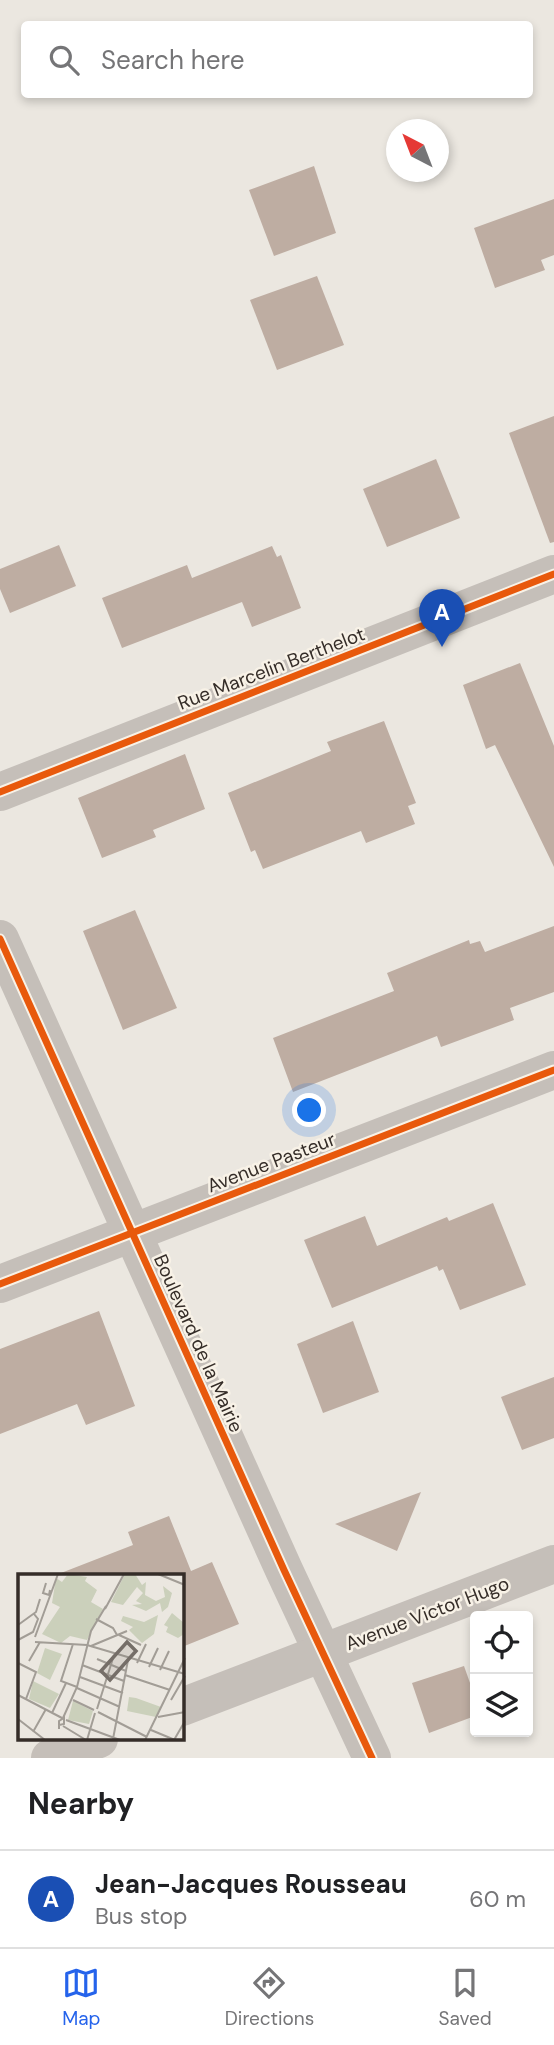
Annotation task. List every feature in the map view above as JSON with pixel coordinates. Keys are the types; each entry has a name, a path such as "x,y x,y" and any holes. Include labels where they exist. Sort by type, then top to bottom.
{"street":[{"name":"Rue Marcelin Berthelot","path":"0,792 554,574"},
{"name":"Boulevard de la Mairie","path":"0,939 284,1570 372,1758"},
{"name":"Avenue Pasteur","path":"0,1284 554,1070"},
{"name":"Avenue Victor Hugo","path":"184,1706 554,1564"},
{"path":"50,1758 94,1741"}],"building":[{"path":"314,166 336,233 274,256 249,190"},
{"path":"554,199 554,255 541,260 545,270 495,288 474,228"},
{"path":"317,276 344,345 277,370 250,300"},
{"path":"554,416 554,542 550,543 509,433"},
{"path":"436,459 460,518 387,547 363,489"},
{"path":"59,545 76,586 10,613 0,589 0,569"},
{"path":"272,546 277,557 281,555 301,608 252,627 242,602 122,648 102,598 187,565 192,578"},
{"path":"520,663 554,746 554,867 495,745 486,749 463,685"},
{"path":"384,721 416,803 408,806 415,824 366,843 361,831 263,869 255,850 251,852 228,793 331,751 327,742"},
{"path":"185,754 205,809 153,830 156,837 102,858 78,798"},
{"path":"135,910 177,1008 123,1030 83,931"},
{"path":"554,926 554,992 510,1008 514,1020 441,1047 437,1036 293,1092 273,1038 394,991 387,973 469,940 470,944 480,941 485,952"},
{"path":"493,1203 526,1285 460,1310 443,1269 439,1271 437,1266 332,1308 304,1240 365,1216 377,1246 447,1217 449,1221"},
{"path":"99,1311 135,1406 86,1425 77,1404 0,1434 0,1349"},
{"path":"353,1321 379,1392 323,1413 297,1344"},
{"path":"554,1377 554,1438 522,1450 501,1397"},
{"path":"421,1492 397,1551 335,1524"},
{"path":"169,1516 191,1571 212,1562 239,1624 184,1646 184,1574 61,1574 133,1545 128,1532"},
{"path":"464,1666 470,1683 470,1718 429,1733 412,1683"}],"cycle path":[{"path":"0,792 554,574"},
{"path":"0,939 284,1570 372,1758"},
{"path":"0,1284 554,1070"}],"place":[{"name":"Jean-Jacques Rousseau","path":"442,647"}]}
